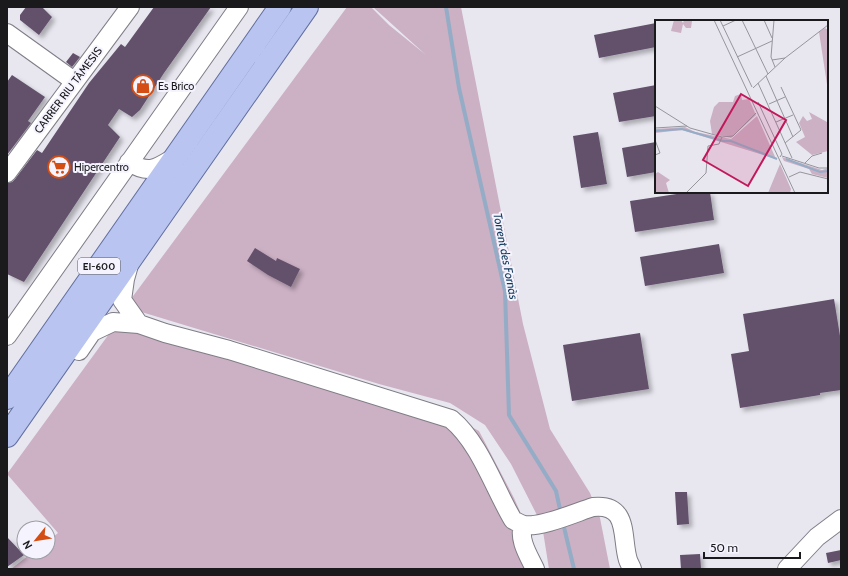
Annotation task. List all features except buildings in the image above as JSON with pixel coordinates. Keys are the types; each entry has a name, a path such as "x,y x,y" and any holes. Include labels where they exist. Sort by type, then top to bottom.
{"main road":[{"name":"EI-600","path":"7,398 280,7"},
{"name":"EI-600","path":"7,436 307,7"}],"street":[{"name":"CARRER RIU TÁMESIS","path":"7,173 130,7"},
{"path":"7,336 239,7"},
{"path":"7,33 74,81"},
{"path":"129,162 146,170 163,164 175,157"},
{"path":"132,258 124,279 122,300 139,324"},
{"path":"22,414 54,385 92,332 113,322 139,324 165,333 229,350 452,419 461,427 471,440 513,520 523,525 540,524 594,507 607,507 615,512 622,520 628,560 632,569"},
{"path":"787,569 817,538 841,519"},
{"path":"523,525 521,537 535,569"}],"shaded area":[{"path":"347,7 371,7 389,25 426,55 373,7 461,7 523,324 550,429 590,493 600,518 610,569 549,569 542,525 511,464 485,425 450,403 379,384 125,307"},
{"path":"117,323 453,417 479,431 514,498 530,534 536,569 11,569 23,560 56,560 56,535 58,533 56,531 56,520 47,520 7,474"}],"waterway":[{"name":"Torrent des Fornàs","path":"446,7 459,88 505,291 509,415 556,491 561,514"},
{"name":"Torrent des Fornàs","path":"563,523 574,569"}],"place":[{"name":"Es Brico","path":"143,86"},
{"name":"Hipercentro","path":"59,167"}]}
